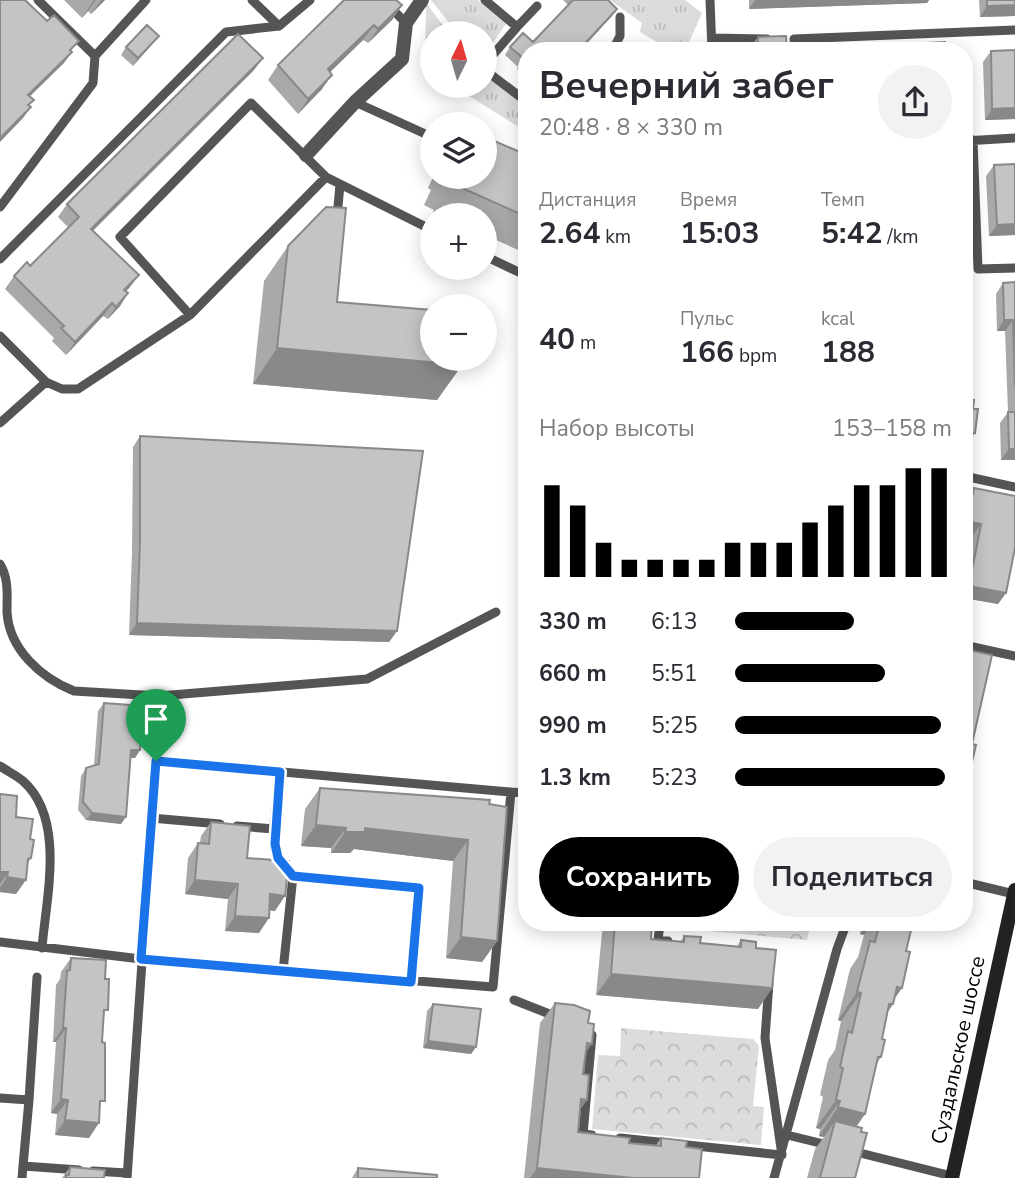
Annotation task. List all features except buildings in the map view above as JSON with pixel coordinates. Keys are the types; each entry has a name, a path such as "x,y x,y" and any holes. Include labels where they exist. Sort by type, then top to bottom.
{"main road":[{"name":"Суздальское шоссе","path":"952,1177 1015,892"}],"street":[{"path":"306,155 355,102 402,60 406,23 422,0"}],"lane":[{"path":"38,0 96,56"},
{"path":"0,207 93,83 96,56 146,0"},
{"path":"252,0 279,26"},
{"path":"0,259 226,32 279,26 310,0"},
{"path":"383,0 406,23"},
{"path":"485,0 517,27"},
{"path":"710,0 712,42"},
{"path":"497,50 537,6"},
{"path":"617,42 620,36 620,17"},
{"path":"712,38 794,39 1015,30"},
{"path":"497,79 518,95"},
{"path":"355,102 420,131"},
{"path":"190,315 120,237 251,103 326,177 420,224"},
{"path":"973,140 1015,138"},
{"path":"0,336 46,382 62,389 78,389 190,315 326,177"},
{"path":"337,224 340,184"},
{"path":"973,204 978,269 1015,268"},
{"path":"497,262 518,272"},
{"path":"0,423 46,382"},
{"path":"973,478 1015,486"},
{"path":"0,564 5,572 10,629 15,643 31,663 63,687 74,691 159,696 367,679 496,612"},
{"path":"973,647 1015,656"},
{"path":"23,1166 127,1175 159,696"},
{"path":"156,761 518,792"},
{"path":"0,766 24,782 37,800 43,810 51,843 42,948"},
{"path":"280,772 274,829 278,858 293,876 419,888 411,982"},
{"path":"0,942 141,959 493,987 511,792"},
{"path":"152,818 274,829"},
{"path":"283,971 293,876"},
{"path":"973,884 1015,892"},
{"path":"659,931 658,940 684,943"},
{"path":"774,1178 844,931"},
{"path":"770,976 765,1038 782,1155"},
{"path":"22,1178 37,977"},
{"path":"514,1000 570,1022"},
{"path":"581,1027 592,1031 583,1134 596,1136"},
{"path":"0,1098 29,1100"},
{"path":"787,1135 952,1177"},
{"path":"610,1137 782,1155"}],"green space":[{"path":"431,0 478,0 506,24 497,37 497,21 448,21"},
{"path":"610,0 685,0 702,13 689,42 657,42 640,32 642,23"},
{"path":"426,3 440,21 426,21"},
{"path":"497,85 518,100 518,126 472,98 497,98"},
{"path":"708,931 809,931 807,940"},
{"path":"621,1028 753,1039 759,1046 753,1106 764,1107 761,1145 592,1129 598,1055 620,1056"}],"route":[{"path":"156,761 280,772 275,844 278,858 293,876 419,888 411,982 141,959 156,761"}]}
